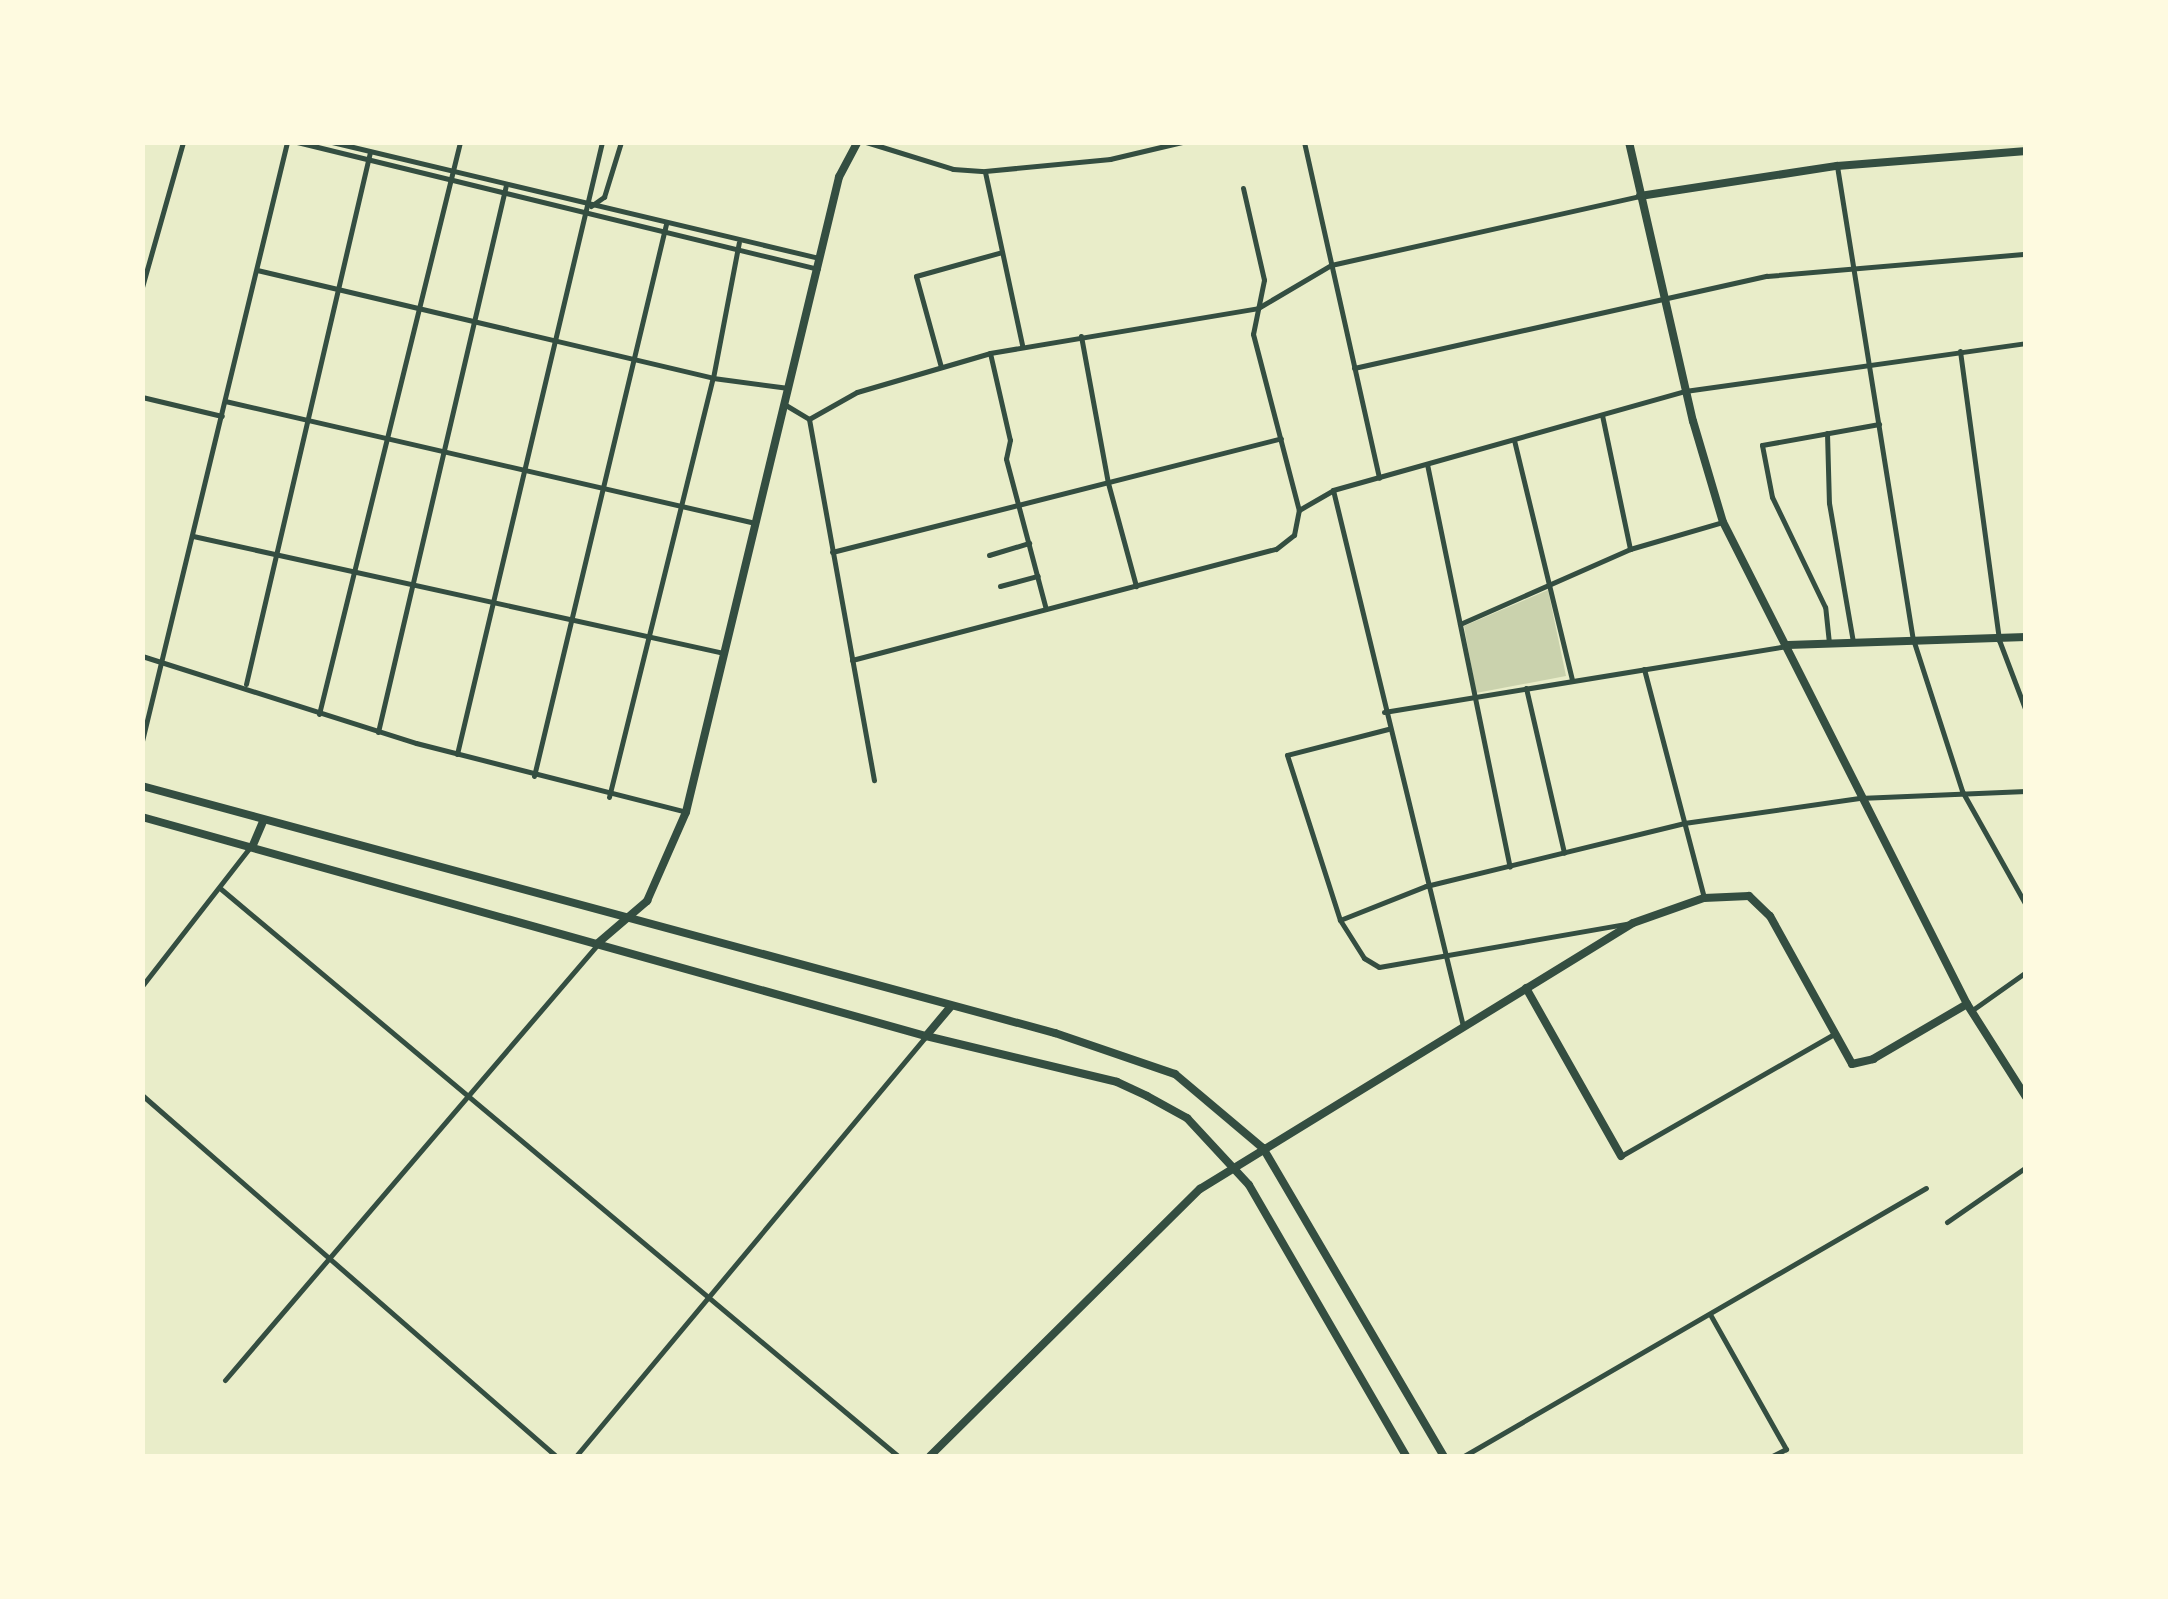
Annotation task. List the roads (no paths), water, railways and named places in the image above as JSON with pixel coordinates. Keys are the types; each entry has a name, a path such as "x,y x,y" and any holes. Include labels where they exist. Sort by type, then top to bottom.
{"street":[{"path":"142,287 182,142"},
{"path":"142,741 287,142"},
{"path":"297,142 588,214 739,242 820,264"},
{"path":"332,142 591,206 738,251 820,264"},
{"path":"320,714 447,179 460,142"},
{"path":"458,754 591,206 602,142"},
{"path":"591,206 604,197 620,142"},
{"path":"225,1380 332,1261 598,943 648,901 686,812 839,176 858,142"},
{"path":"866,142 953,169 985,171 1110,159 1182,142"},
{"path":"1304,142 1379,478"},
{"path":"1629,142 1662,295 1723,522 1788,645 1859,798 1969,1007 2026,1097"},
{"path":"809,418 858,392 1022,345 1258,308 1331,264 1640,196 1837,166 2025,148"},
{"path":"246,684 370,152"},
{"path":"1837,166 1912,639 1962,791 2026,904"},
{"path":"985,171 1022,345"},
{"path":"378,732 506,185"},
{"path":"852,660 1276,549 1294,535 1299,510 1253,334 1264,280 1242,188"},
{"path":"534,776 665,228"},
{"path":"609,796 713,378 739,242"},
{"path":"942,367 916,276 1002,252"},
{"path":"1354,368 1662,295 1767,276 2026,254"},
{"path":"256,270 713,378 788,388"},
{"path":"1081,336 1108,483 1136,586"},
{"path":"1299,510 1333,490 1686,391 2026,343"},
{"path":"1960,351 1999,640 2026,712"},
{"path":"990,353 1020,506 1046,609"},
{"path":"142,397 222,416"},
{"path":"225,401 755,523"},
{"path":"784,404 809,418"},
{"path":"1602,414 1630,549"},
{"path":"809,418 874,780"},
{"path":"1829,643 1826,608 1772,497 1762,445 1879,424"},
{"path":"1827,433 1829,503 1853,642"},
{"path":"832,552 1281,438"},
{"path":"1514,440 1572,680"},
{"path":"1427,464 1510,867"},
{"path":"1333,490 1442,955 1463,1026"},
{"path":"1460,624 1630,549 1723,522"},
{"path":"193,536 724,653"},
{"path":"989,554 1030,543"},
{"path":"1000,586 1038,576"},
{"path":"1384,712 1788,645 2026,637"},
{"path":"142,656 246,684 262,697 378,732 609,796 686,812"},
{"path":"1644,668 1704,898"},
{"path":"1526,688 1564,853"},
{"path":"1388,729 1288,755 1340,920 1364,958 1380,967 1633,923 1704,898 1749,896 1770,916 1852,1064 1873,1059 2026,972"},
{"path":"142,786 1142,1058 1206,1094 1263,1148 1444,1456"},
{"path":"1340,920 1426,886 1684,823 1859,798 2026,790"},
{"path":"142,817 253,844 926,1036 1116,1082 1187,1118 1234,1166 1406,1456"},
{"path":"142,986 220,890 253,844 263,821"},
{"path":"220,890 469,1095 704,1300 898,1456"},
{"path":"930,1456 1200,1189 1633,923"},
{"path":"1526,988 1621,1156 1834,1034"},
{"path":"576,1456 951,1006"},
{"path":"142,1096 556,1456"},
{"path":"1947,1222 2026,1167"},
{"path":"1464,1456 1926,1188"},
{"path":"1711,1316 1786,1448 1772,1456"}]}
